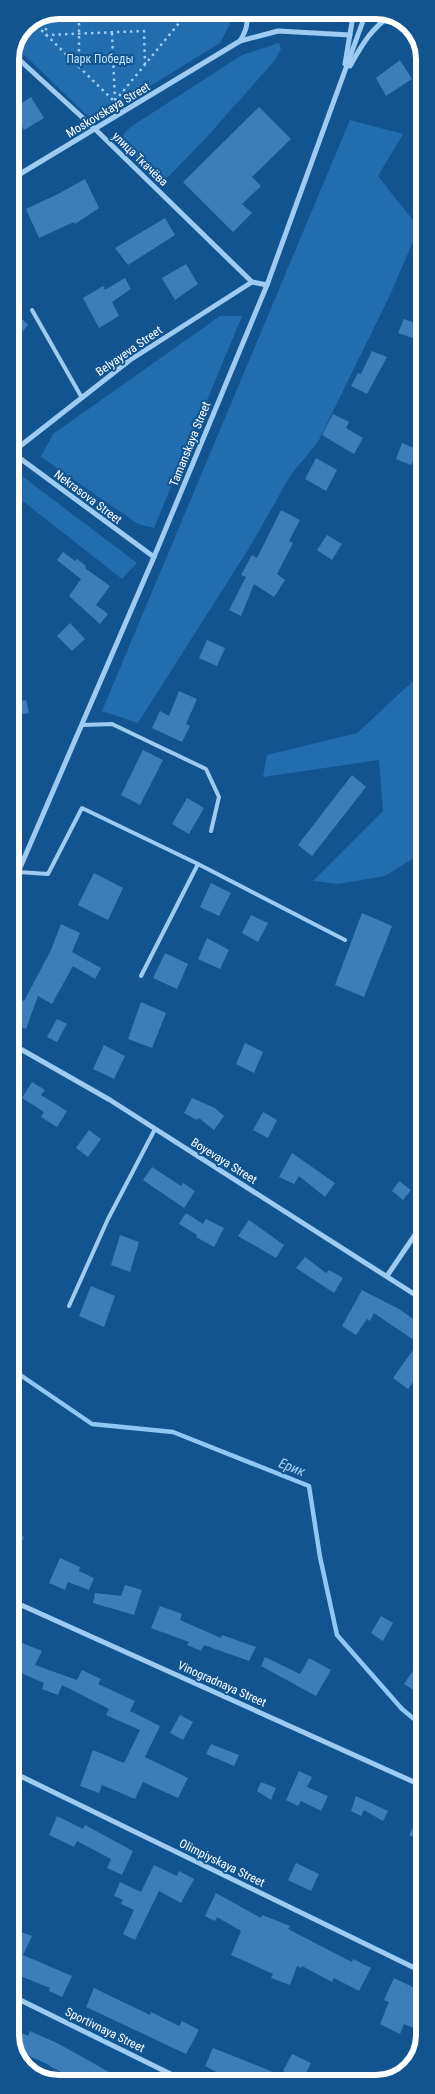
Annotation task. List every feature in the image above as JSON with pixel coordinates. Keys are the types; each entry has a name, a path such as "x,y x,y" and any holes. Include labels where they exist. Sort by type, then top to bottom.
{"street":[{"path":"240,41 246,31 247,19"},
{"path":"342,80 353,19"},
{"name":"Tamanskaya Street","path":"19,867 154,557 267,285 364,19"},
{"path":"342,80 364,41 378,24 384,20"},
{"name":"Moskovskaya Street","path":"19,175 240,41 278,31 350,35"},
{"name":"улица Ткачёва","path":"19,59 95,129 252,282"},
{"path":"252,282 267,285"},
{"name":"Belyayeva Street","path":"19,447 130,360 252,282"},
{"name":"Nekrasova Street","path":"19,459 154,557"},
{"name":"Boyevaya Street","path":"19,1048 155,1129 416,1295"},
{"path":"387,1276 416,1233"},
{"name":"Vinogradnaya Street","path":"19,1604 416,1783"},
{"name":"Olimpiyskaya Street","path":"19,1775 416,1969"},
{"name":"Sportivnaya Street","path":"19,1999 173,2075"}],"lane":[{"path":"32,310 82,398"},
{"path":"82,725 112,724 206,768 219,797 211,831"},
{"path":"19,872 48,874 82,808 198,864 345,940"},
{"path":"141,976 198,864"},
{"path":"69,1306 108,1219 155,1129"}],"path":[{"path":"79,19 80,66"},
{"path":"115,101 182,19"},
{"path":"46,21 46,35"},
{"path":"36,25 115,101"},
{"path":"46,35 144,30 145,64"},
{"path":"112,32 115,101"}],"green space":[{"name":"Парк Победы","path":"58,19 232,19 220,43 126,101 95,123 20,51 25,36 36,25"},
{"path":"279,43 281,49 275,60 206,138 168,177 161,179 155,175 133,153 123,134 132,126 242,55"},
{"path":"350,120 403,134 378,176 416,224 416,235 390,295 318,442 290,476 251,545 138,723 102,711"},
{"path":"220,316 242,316 154,528 138,524 41,457 53,434"},
{"path":"19,474 137,563 122,579 19,498"},
{"path":"416,678 416,857 385,876 338,884 313,881 383,811 379,760 263,777 267,755 357,733"}],"building":[{"path":"400,60 412,79 386,96 376,78"},
{"path":"31,97 44,118 24,130 19,121 19,105"},
{"path":"259,107 291,139 252,177 261,186 242,204 252,213 233,232 183,182"},
{"path":"85,179 99,208 75,224 74,222 39,238 26,209"},
{"path":"165,218 175,235 128,265 115,248"},
{"path":"186,264 198,284 175,300 162,278"},
{"path":"125,278 131,289 112,302 119,316 99,328 83,298 103,286 105,290"},
{"path":"19,316 28,325 19,336"},
{"path":"404,319 416,323 413,338 398,333"},
{"path":"372,351 387,357 367,394 351,386 358,373 361,374"},
{"path":"333,414 349,422 346,428 363,438 354,454 322,435"},
{"path":"402,443 416,449 416,456 411,465 396,459"},
{"path":"316,458 337,470 326,491 305,479"},
{"path":"281,510 300,520 289,541 293,543 277,574 285,580 274,597 254,584 241,616 229,610 246,577 241,575 252,555 257,558"},
{"path":"327,535 342,544 332,560 317,550"},
{"path":"63,552 75,561 77,559 86,566 85,568 110,586 96,605 108,614 100,624 69,596 81,579 57,560"},
{"path":"70,623 85,639 72,651 57,636"},
{"path":"207,640 225,648 217,666 199,658"},
{"path":"179,691 197,699 186,724 190,726 182,742 152,728 160,711 169,716"},
{"path":"26,700 29,713 19,715 19,701"},
{"path":"143,750 163,760 140,805 121,795"},
{"path":"352,775 366,787 312,856 298,845"},
{"path":"187,798 204,808 189,834 172,824"},
{"path":"94,873 123,888 108,920 78,905"},
{"path":"211,883 231,893 219,916 200,907"},
{"path":"362,913 392,926 364,997 335,985"},
{"path":"251,915 268,923 258,942 242,933"},
{"path":"61,924 80,933 72,952 101,968 95,979 73,966 52,1004 38,996 26,1029 19,1026 19,999 24,1001 51,950"},
{"path":"207,938 229,950 220,969 198,959"},
{"path":"165,953 188,964 177,989 153,978"},
{"path":"141,1002 166,1013 152,1048 128,1039"},
{"path":"57,1019 67,1024 57,1042 47,1037"},
{"path":"245,1043 263,1052 254,1073 236,1064"},
{"path":"104,1045 125,1056 114,1079 93,1069"},
{"path":"32,1082 45,1090 41,1095 67,1111 57,1127 41,1117 44,1112 22,1098"},
{"path":"192,1098 215,1108 224,1116 214,1130 199,1118 197,1120 184,1113"},
{"path":"263,1112 277,1120 268,1138 253,1130"},
{"path":"89,1130 101,1139 88,1157 76,1148"},
{"path":"292,1153 335,1183 325,1197 299,1176 294,1184 279,1177"},
{"path":"152,1167 181,1186 183,1183 195,1191 184,1208 143,1180"},
{"path":"399,1181 411,1190 403,1200 392,1191"},
{"path":"186,1213 203,1224 206,1219 224,1228 214,1247 196,1237 197,1235 179,1224"},
{"path":"249,1220 284,1245 276,1258 238,1236"},
{"path":"120,1235 139,1242 130,1272 111,1265"},
{"path":"305,1257 326,1273 329,1270 343,1278 334,1293 296,1268"},
{"path":"91,1286 115,1296 104,1327 79,1316"},
{"path":"362,1290 399,1309 416,1321 416,1342 374,1313 370,1321 367,1319 356,1335 342,1326"},
{"path":"416,1346 416,1378 408,1389 393,1378"},
{"path":"19,1534 24,1537 19,1547"},
{"path":"60,1558 80,1567 79,1571 94,1578 89,1590 68,1582 65,1590 49,1583"},
{"path":"125,1585 142,1590 134,1615 93,1603 95,1593 121,1596"},
{"path":"160,1606 182,1614 180,1620 221,1638 222,1635 256,1647 249,1661 204,1645 201,1651 187,1645 189,1642 151,1628"},
{"path":"381,1616 393,1623 383,1641 371,1633"},
{"path":"19,1642 42,1651 35,1665 77,1680 82,1670 101,1679 98,1684 135,1701 130,1711 160,1726 145,1757 188,1778 178,1798 143,1782 135,1799 102,1785 99,1793 80,1786 93,1750 124,1763 140,1730 106,1715 109,1709 62,1685 58,1695 42,1689 44,1683 19,1672"},
{"path":"265,1657 300,1674 309,1658 331,1670 316,1696 261,1666"},
{"path":"416,1666 416,1692 404,1684"},
{"path":"180,1715 193,1722 183,1740 170,1733"},
{"path":"211,1744 239,1755 234,1766 206,1754"},
{"path":"299,1771 312,1777 307,1787 328,1796 321,1811 301,1801 298,1806 286,1800"},
{"path":"261,1782 276,1788 271,1800 257,1791"},
{"path":"356,1796 388,1811 383,1821 364,1810 361,1816 351,1811"},
{"path":"57,1816 83,1829 85,1825 133,1851 122,1875 107,1868 111,1859 77,1841 74,1847 49,1835"},
{"path":"416,1821 416,1838 409,1835"},
{"path":"296,1863 319,1874 311,1891 288,1880"},
{"path":"154,1865 177,1876 179,1871 194,1879 181,1903 159,1891 135,1940 123,1934 134,1910 121,1904 123,1900 114,1896 120,1882 141,1892"},
{"path":"216,1893 261,1918 262,1915 290,1926 288,1929 352,1962 353,1959 371,1968 359,1991 334,1978 332,1982 302,1966 301,1968 297,1966 290,1985 271,1978 273,1974 231,1955 241,1931 217,1917 215,1921 205,1916"},
{"path":"19,1931 32,1936 23,1955 72,1976 62,1997 49,1991 50,1988 19,1976"},
{"path":"394,1978 416,1989 416,2029 404,2024 400,2034 380,2024 389,2002 384,2000"},
{"path":"94,1988 150,2015 151,2012 179,2026 182,2021 199,2030 186,2054 86,2007"},
{"path":"30,2031 59,2044 109,2072 108,2075 65,2075 23,2053 19,2041 19,2032 28,2036"},
{"path":"213,2048 279,2075 222,2075 205,2066"},
{"path":"292,2054 311,2063 305,2075 291,2075 283,2071"}],"waterway":[{"name":"Ерик","path":"19,1374 92,1424 173,1432 309,1486 320,1557 337,1635 402,1709 416,1721"}]}
